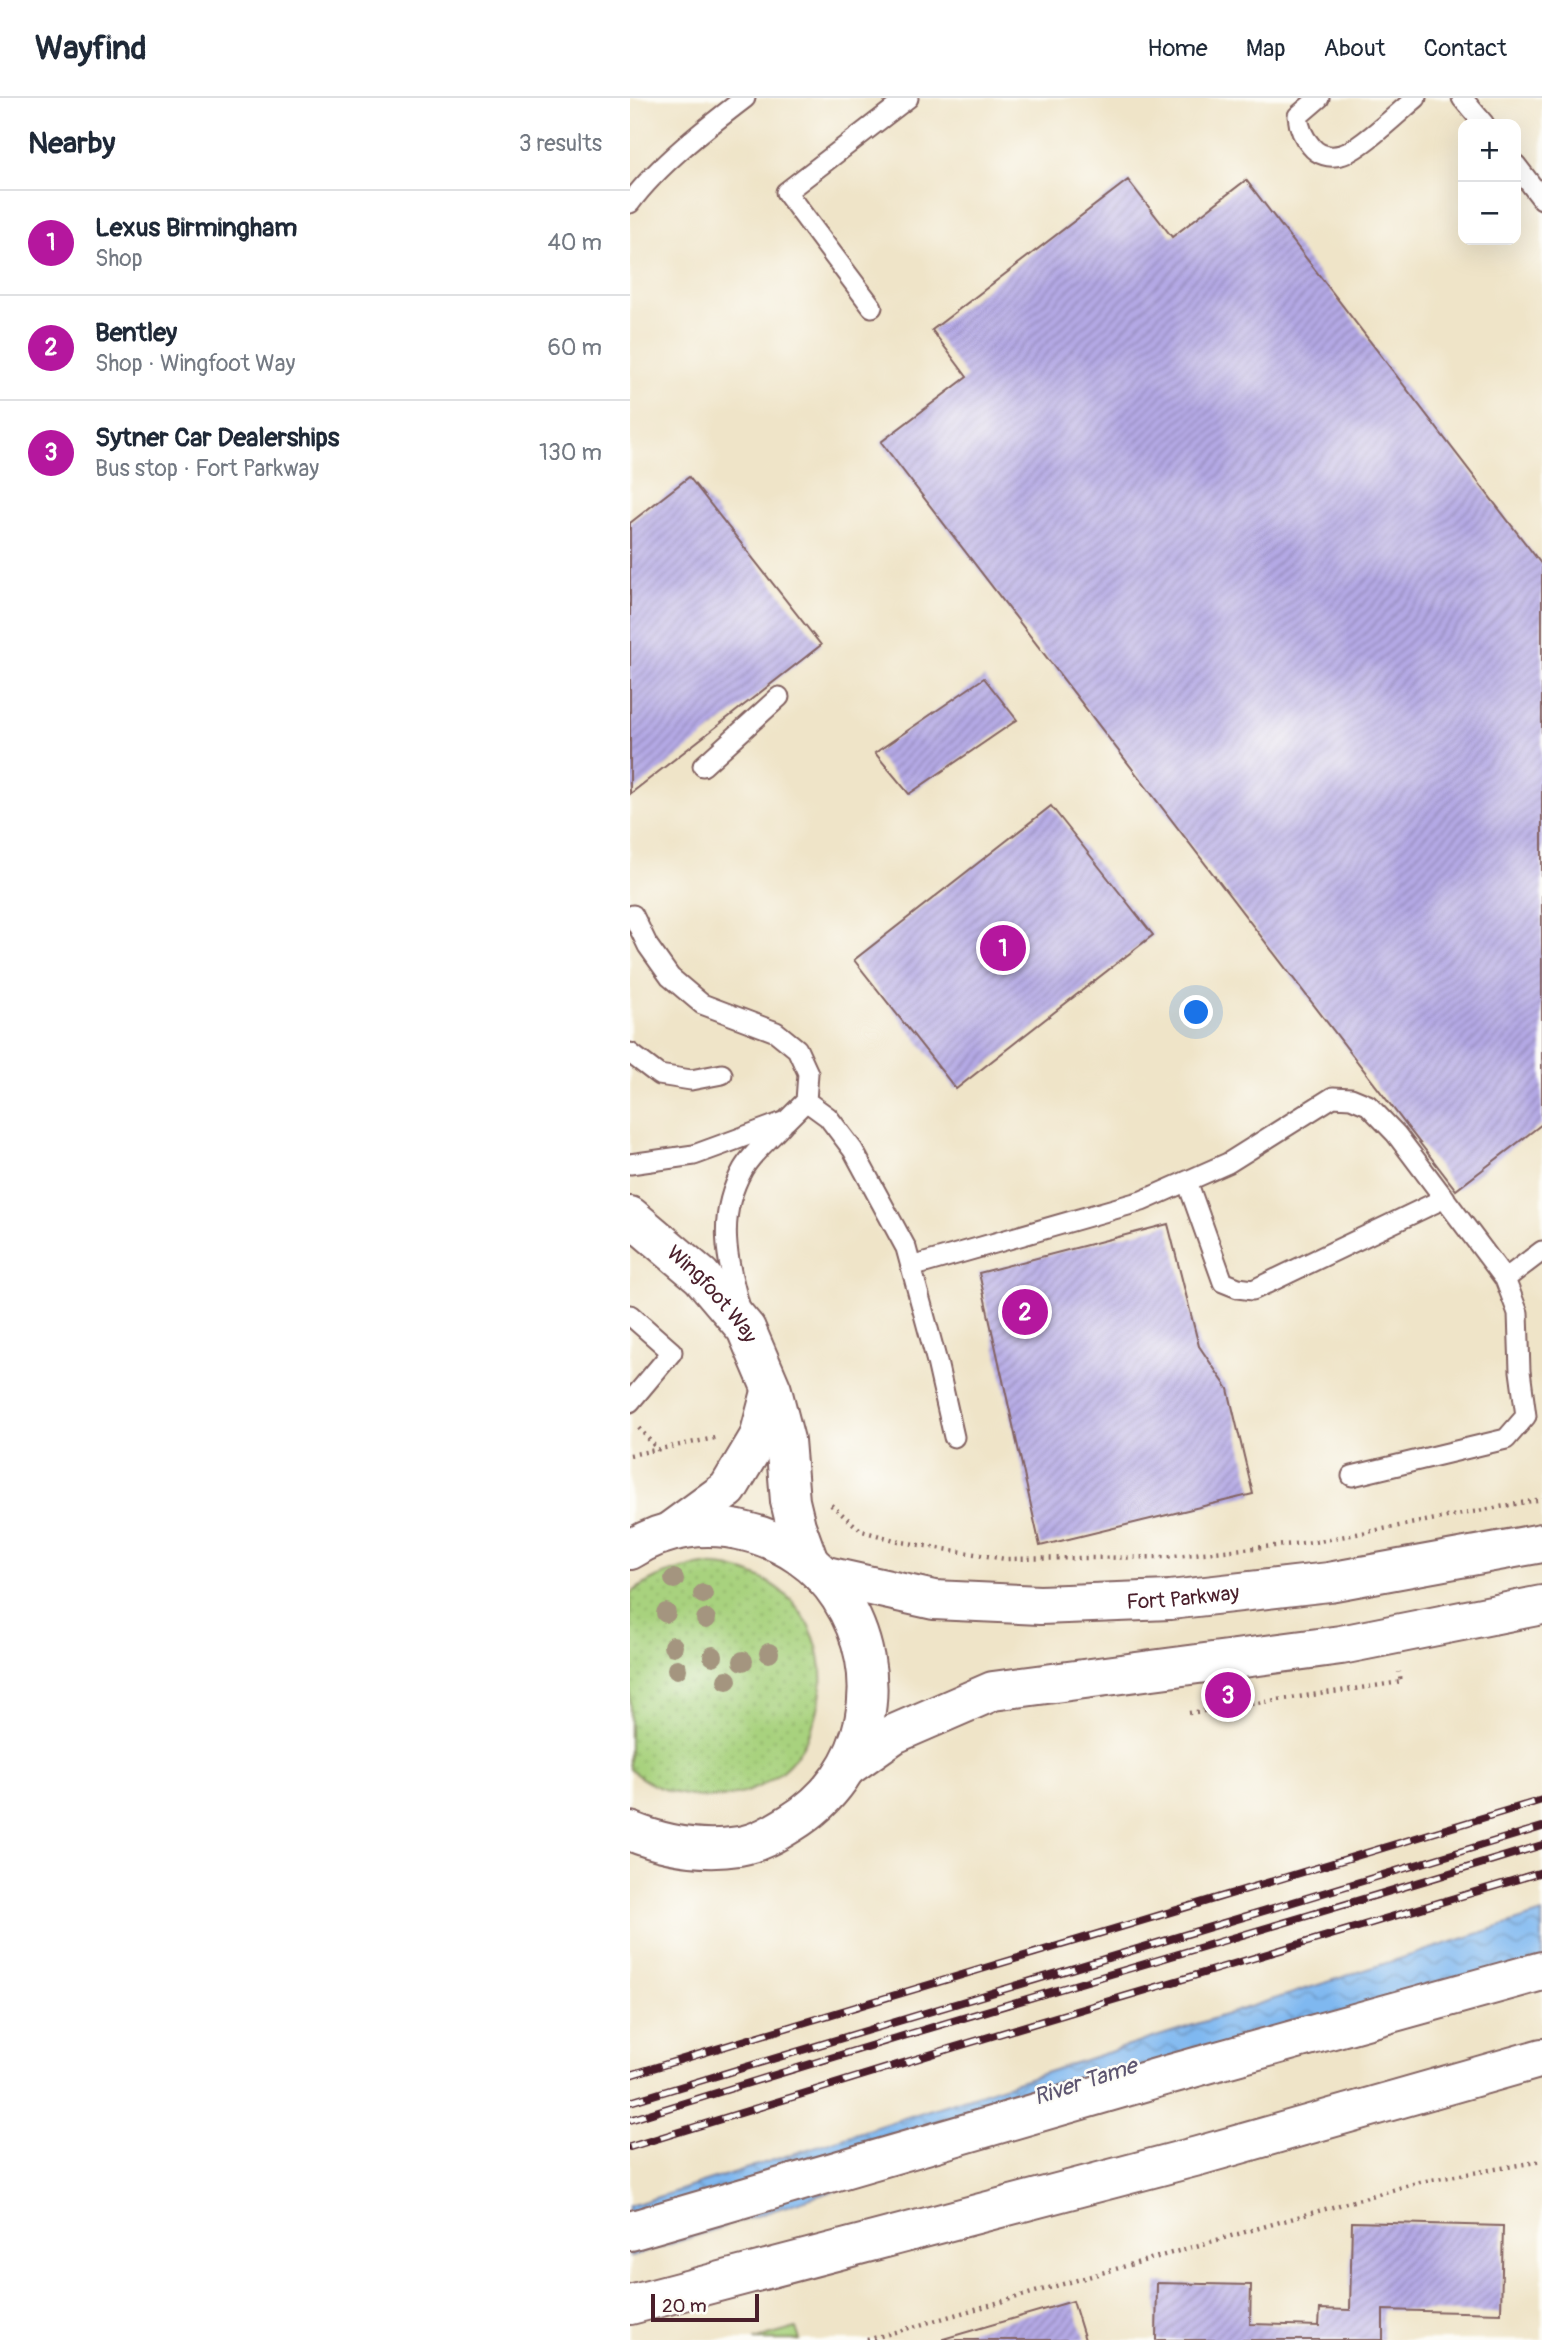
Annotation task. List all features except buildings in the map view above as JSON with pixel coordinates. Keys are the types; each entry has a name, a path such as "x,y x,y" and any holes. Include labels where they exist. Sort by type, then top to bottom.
{"main road":[{"name":"Wingfoot Way","path":"630,1216 646,1241 701,1276 746,1329 772,1390 785,1440 790,1501 796,1526 816,1569"},
{"path":"648,1535 728,1489 759,1437 772,1390"},
{"name":"Fort Parkway","path":"630,1830 664,1843 687,1847 739,1846 762,1840 806,1814 824,1797 847,1767 863,1730 868,1701 868,1675 861,1636 850,1611 833,1585 816,1569 782,1544 762,1535 728,1528 648,1535"},
{"name":"Fort Parkway","path":"816,1569 934,1600 1040,1605 1170,1600 1329,1582 1542,1543"},
{"name":"Fort Parkway","path":"847,1767 894,1734 993,1691 1341,1645 1542,1605"},
{"path":"630,2231 1160,2077 1542,1971"},
{"path":"630,2305 1198,2156 1542,2058"}],"lane":[{"path":"630,203 641,188 716,120 745,98"},
{"path":"872,307 786,192 908,98"},
{"path":"1319,98 1298,116 1298,122 1304,138 1313,149 1331,157 1344,155 1416,98"},
{"path":"1462,98 1480,119"},
{"path":"1521,172 1542,199"},
{"path":"704,766 779,697"},
{"path":"630,922 633,915 648,946 670,976 702,1004 776,1032 797,1049 808,1073 806,1101 743,1168 726,1219 725,1242 729,1267 746,1329"},
{"path":"630,1053 659,1075 691,1080 722,1074"},
{"path":"911,1267 1142,1201 1228,1163 1333,1097 1351,1098 1368,1105 1396,1134 1505,1279 1518,1313 1520,1371 1526,1416 1506,1439 1352,1476"},
{"path":"806,1101 828,1117 853,1150 906,1248 954,1437"},
{"path":"630,1164 694,1155 786,1121"},
{"path":"1187,1181 1223,1282 1238,1289 1253,1290 1446,1198"},
{"path":"1505,1279 1542,1251"},
{"path":"630,1315 672,1352 630,1402"},
{"path":"1469,1557 1542,1533"}],"path":[{"path":"637,1425 657,1450"},
{"path":"630,1455 730,1435 759,1437"},
{"path":"829,1494 832,1505 862,1531 902,1542 1005,1559 1164,1557 1314,1542 1542,1499"},
{"path":"867,2340 1420,2182 1542,2161"}],"green space":[{"path":"704,1565 731,1568 776,1587 805,1619 819,1658 820,1699 807,1738 782,1771 745,1792 698,1797 661,1788 630,1769 630,1594 665,1574"},
{"path":"796,2328 800,2340 754,2340"}],"water":[{"name":"River Tame","path":"1542,1913 1542,1960 630,2257 630,2206"}],"railway":[{"path":"630,2075 1542,1800"},
{"path":"630,2102 1542,1827"},
{"path":"630,2120 1542,1845"},
{"path":"630,2147 1542,1872"}],"place":[{"name":"Lexus Birmingham","path":"1003,948"},
{"name":"Bentley","path":"1025,1312"},
{"name":"Sytner Car Dealerships","path":"1228,1695"}]}
